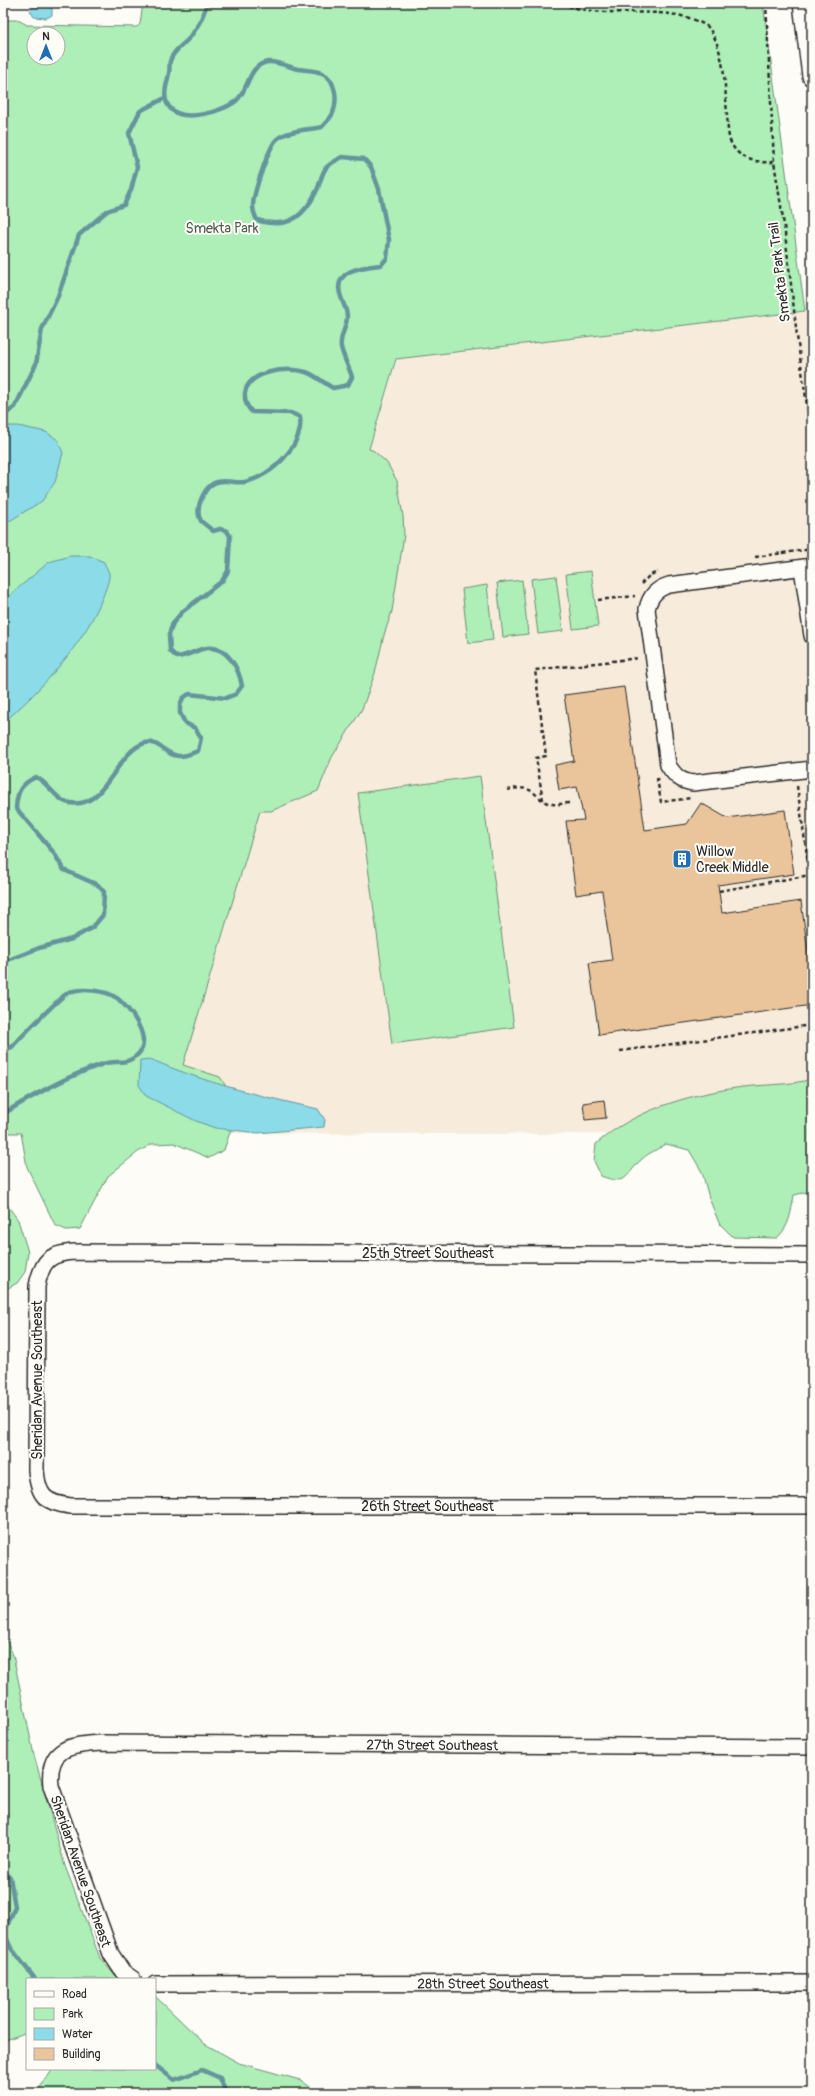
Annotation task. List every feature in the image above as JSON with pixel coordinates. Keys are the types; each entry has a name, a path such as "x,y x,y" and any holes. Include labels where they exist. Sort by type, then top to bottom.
{"main road":[{"path":"803,3 812,76"}],"street":[{"path":"812,636 807,567 682,582 660,588 649,600 647,609 668,765 673,774 681,781 693,783 812,769"},
{"name":"25th Street Southeast","path":"47,1260 54,1255 76,1252 812,1255"},
{"name":"Sheridan Avenue Southeast","path":"45,1499 39,1490 36,1470 37,1286 42,1267 47,1260"},
{"name":"26th Street Southeast","path":"45,1499 57,1504 71,1506 812,1506"},
{"name":"27th Street Southeast","path":"56,1756 63,1750 74,1746 101,1744 812,1747"},
{"name":"Sheridan Avenue Southeast","path":"56,1756 51,1765 50,1773 56,1801 110,1954 123,1972 132,1978"},
{"name":"28th Street Southeast","path":"156,1984 812,1983"}],"path":[{"path":"562,3 571,7 600,7"},
{"name":"Smekta Park Trail","path":"766,3 774,162 784,225 798,344 812,439"},
{"path":"697,17 708,28 719,50 726,94 728,131 732,145 744,156 758,163 774,162"},
{"path":"598,600 636,596"},
{"path":"543,800 536,758 546,756 535,670 641,658"},
{"path":"790,785 797,784 812,890"},
{"path":"507,790 526,788 533,791 543,800 553,804 569,803"},
{"path":"661,802 699,797"},
{"path":"719,891 810,875"},
{"path":"620,1051 812,1025"}],"shaded area":[{"path":"806,311 812,353 812,1135 162,1133 397,359"}],"green space":[{"name":"Smekta Park","path":"143,3 763,3 805,311 396,359 369,449 374,451 387,463 397,481 403,516 404,535 392,611 384,635 375,673 362,709 332,757 318,791 271,811 260,811 183,1065 220,1077 229,1091 232,1126 224,1150 209,1158 174,1143 152,1144 138,1152 108,1176 80,1229 66,1230 55,1225 27,1167 21,1133 3,1133 3,20 18,20 27,25 137,27 140,24"},
{"path":"591,571 598,626 573,629 566,574"},
{"path":"556,576 563,631 538,634 531,579"},
{"path":"522,580 528,634 503,637 497,583"},
{"path":"487,585 493,640 468,643 462,589"},
{"path":"480,776 514,1027 392,1044 358,793"},
{"path":"812,1079 812,1191 794,1195 791,1213 787,1224 785,1229 777,1238 733,1237 719,1223 709,1198 702,1172 689,1150 666,1144 644,1157 626,1177 617,1180 601,1176 594,1161 596,1144 627,1122 662,1106 717,1091 794,1083"},
{"path":"3,1199 18,1220 28,1252 25,1272 17,1283 3,1291"},
{"path":"3,1632 13,1655 34,1755 65,1866 100,1958 117,1978 26,1978 26,2032 3,2041"},
{"path":"156,1997 205,2044 239,2063 300,2080 319,2093 36,2093 52,2070 156,2070"}],"water":[{"path":"34,6 48,6 52,8 52,15 47,18 34,17 30,11"},
{"path":"3,426 18,426 46,432 58,440 63,453 55,482 42,501 3,525"},
{"path":"70,556 90,556 104,562 109,575 108,584 104,594 86,630 61,664 32,696 3,723 3,601 49,562"},
{"path":"150,1059 170,1068 212,1082 254,1094 318,1109 325,1120 324,1127 258,1133 215,1128 196,1121 146,1096 139,1085 140,1060"}],"building":[{"name":"Willow Creek Middle","path":"624,687 645,830 687,824 701,803 727,818 785,810 794,874 718,885 722,913 801,901 812,981 812,1005 599,1035 589,963 612,960 602,891 576,895 566,821 584,820 577,787 559,790 555,765 574,761 564,695"},
{"path":"604,1100 606,1118 585,1120 583,1103"}],"waterway":[{"path":"3,962 39,948 72,939 93,927 103,915 104,892 98,885 64,870 54,853 16,808 17,797 23,785 36,777 62,800 66,802 80,803 91,799 100,791 125,758 134,749 145,743 154,743 175,756 184,756 198,751 201,738 195,728 185,723 180,713 180,705 183,698 189,694 226,698 236,694 242,686 235,666 227,655 221,651 214,648 207,648 177,657 170,651 169,634 173,623 182,612 222,581 228,571 230,536 227,531 220,529 213,531 201,521 199,516 199,506 201,500 206,490 214,483 222,481 245,482 265,474 284,458 297,438 300,428 300,417 291,413 252,412 246,404 245,393 253,380 270,372 280,370 298,370 309,373 333,388 348,385 352,377 341,347 341,340 347,317 339,288 340,280 350,271 381,265 387,258 389,240 379,189 371,167 364,159 342,157 329,165 323,172 313,198 301,213 287,222 268,223 257,220 254,213 253,206 258,181 270,151 277,139 292,132 322,127 332,115 335,108 335,90 327,76 316,71 298,69 279,63 268,62 261,64 256,68 237,100 223,108 203,114 184,115 176,112 167,104 165,95 170,61 179,47 191,36 203,16 207,3"},
{"path":"3,416 15,407 36,364 42,329 58,296 79,235 107,211 124,205 131,190 137,167 129,133 140,111 165,98"},
{"path":"3,1050 12,1047 65,995 69,992 80,990 93,990 106,993 117,998 134,1017 142,1034 143,1043 141,1051 135,1057 123,1062 103,1064 77,1074 39,1093 3,1114"},
{"path":"3,1871 10,1877 15,1907 4,1933 11,1948 34,1978"},
{"path":"156,2066 174,2080 202,2070 220,2078 226,2093"}],"place":[{"name":"Willow Creek Middle","path":"682,859"}]}
